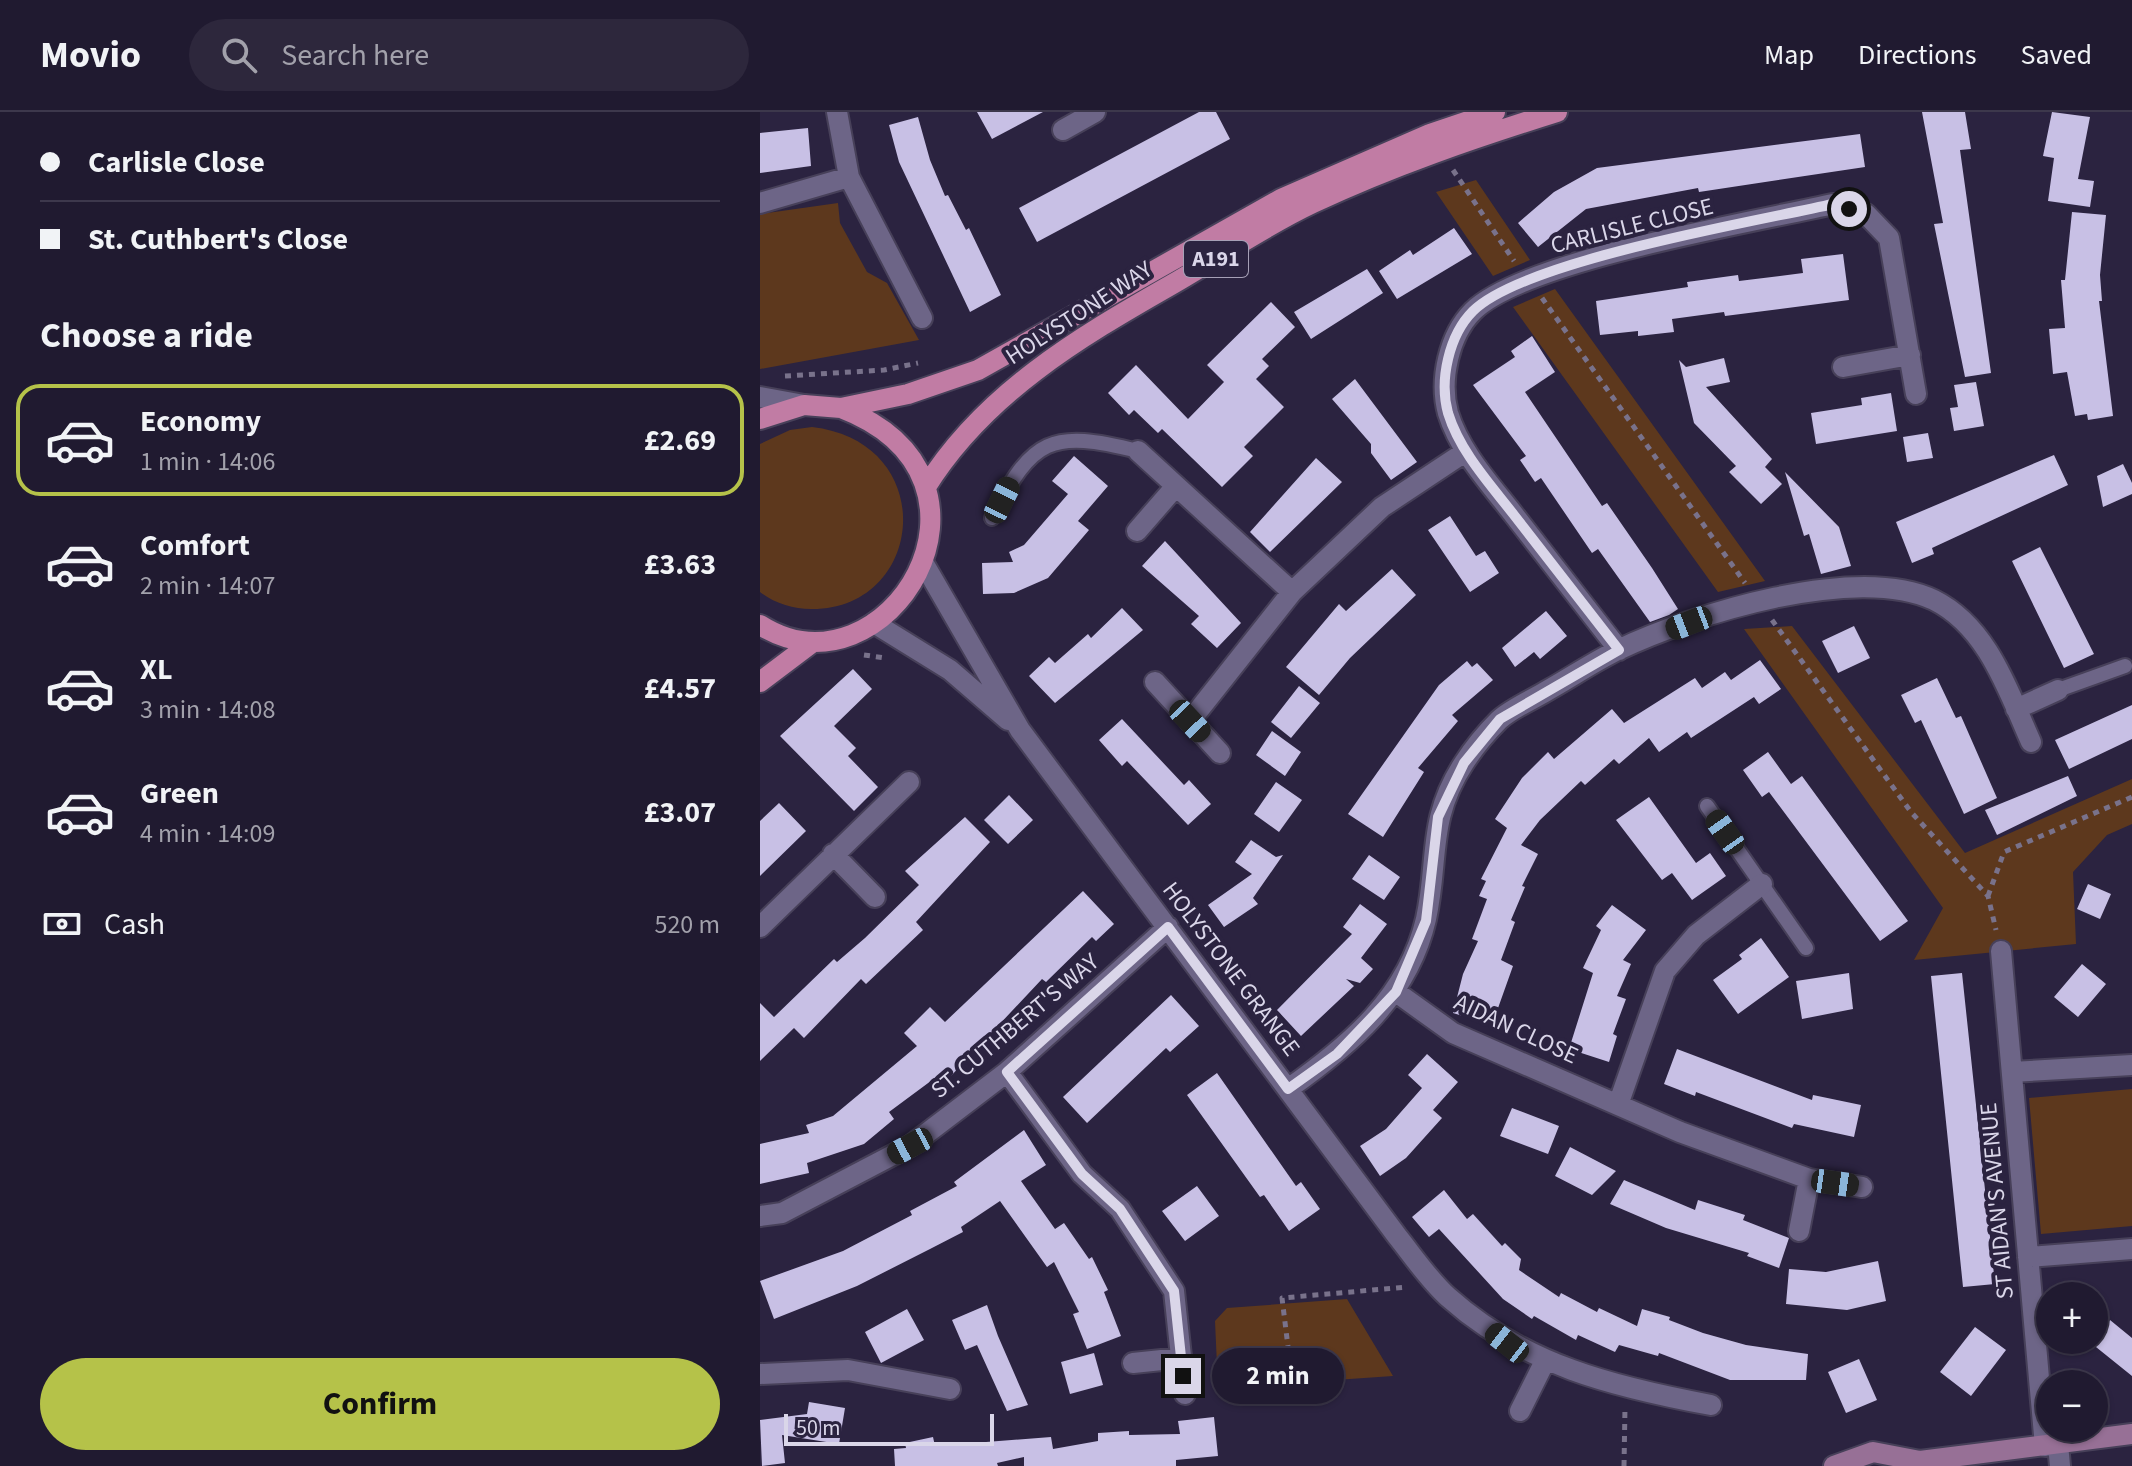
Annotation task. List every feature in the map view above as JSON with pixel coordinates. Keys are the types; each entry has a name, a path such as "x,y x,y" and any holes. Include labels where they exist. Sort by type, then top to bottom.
{"main road":[{"name":"HOLYSTONE WAY","path":"760,419 804,405 841,408 908,394 978,370 1281,199 1430,134 1495,112"},
{"name":"HOLYSTONE WAY","path":"926,487 945,456 1005,392 1114,317 1311,204 1440,150 1557,112"},
{"name":"HOLYSTONE WAY","path":"760,682 813,642 843,636 874,623 904,598 924,564 932,525 926,487 913,459 894,436 869,419 841,408"},
{"path":"760,625 813,642"}],"street":[{"path":"837,112 849,177 922,318"},
{"path":"1063,130 1095,112"},
{"path":"760,203 849,177"},
{"name":"CARLISLE CLOSE","path":"1619,650 1465,452 1448,412 1446,373 1454,337 1474,311 1527,280 1606,256 1833,204 1866,214 1889,238 1916,394"},
{"path":"1843,367 1910,355"},
{"path":"760,397 804,405"},
{"path":"1138,451 1292,592"},
{"path":"1190,721 1292,592 1382,507 1465,452"},
{"path":"1137,531 1176,486"},
{"name":"HOLYSTONE GRANGE","path":"924,564 1020,730 1437,1284 1507,1343 1545,1361 1625,1389 1711,1405"},
{"path":"1288,1089 1337,1054 1396,992 1426,921 1438,817 1464,763 1500,719 1619,650 1712,615 1759,603 1830,588 1890,586 1935,600 1973,630 1996,664 2031,742"},
{"name":"HOLYSTONE GRANGE","path":"874,623 950,670 1020,730"},
{"path":"1155,682 1220,753"},
{"path":"2016,709 2058,690"},
{"path":"760,927 909,782"},
{"path":"833,854 875,897"},
{"path":"1618,1105 1665,971 1696,935 1762,884"},
{"name":"ST. CUTHBERT'S WAY","path":"760,1216 782,1213 910,1146 1007,1072 1168,927"},
{"name":"ST AIDAN'S AVENUE","path":"2001,951 2028,1257 2051,1445 2060,1466"},
{"name":"AIDAN CLOSE","path":"1396,992 1453,1033 1680,1132 1809,1179 1862,1187"},
{"path":"2012,1072 2132,1065"},
{"path":"1007,1072 1082,1174 1120,1209 1174,1291 1185,1394"},
{"path":"1799,1231 1809,1179"},
{"path":"2028,1257 2132,1249"},
{"path":"1133,1363 1181,1358"},
{"path":"1520,1411 1545,1361"},
{"path":"760,1374 848,1370 950,1389"},
{"path":"1834,1466 1873,1452 1920,1461 2132,1434"}],"lane":[{"path":"992,518 1028,456 1047,445 1072,440 1138,451"},
{"path":"2058,690 2125,666"},
{"path":"1707,806 1806,948"}],"path":[{"path":"1440,150 1527,280 1566,326 1759,603 1911,812 1988,896 2001,951"},
{"path":"775,376 884,370 921,362"},
{"path":"1988,896 2004,852 2132,797"},
{"path":"1290,1363 1282,1298 1437,1284"},
{"path":"1624,1466 1625,1389"}],"shaded area":[{"path":"1476,180 1530,260 1493,276 1436,192"},
{"path":"838,203 840,223 867,272 887,283 919,340 760,369 760,214"},
{"path":"1555,289 1765,581 1718,592 1513,307"},
{"path":"812,427 854,439 882,462 899,491 903,524 896,556 878,583 849,602 811,609 784,605 760,592 760,444 790,430"},
{"path":"1792,626 1965,853 2132,779 2132,824 2107,835 2073,872 2076,944 1914,960 1943,908 1744,629"},
{"path":"2132,1089 2132,1226 2041,1234 2029,1098"},
{"path":"1347,1299 1393,1376 1218,1388 1215,1321 1227,1308"}],"building":[{"path":"977,112 1043,112 992,139"},
{"path":"1199,112 1216,112 1230,139 1037,242 1019,208"},
{"path":"1922,112 1965,112 1971,149 1960,150 1991,373 1965,377 1934,224 1943,223"},
{"path":"2052,112 2090,117 2078,179 2094,181 2090,207 2048,201 2054,158 2043,156"},
{"path":"918,117 930,160 945,196 948,195 966,230 969,228 1001,295 970,312 899,162 889,125"},
{"path":"808,128 811,166 760,173 760,133"},
{"path":"1860,134 1865,167 1699,192 1698,188 1586,209 1538,247 1518,223 1554,192 1597,168"},
{"path":"2072,212 2106,215 2100,275 2102,301 2099,301 2113,416 2088,420 2087,414 2075,416 2067,372 2053,374 2049,329 2065,328 2061,280 2065,280"},
{"path":"1454,228 1472,254 1397,299 1379,271 1410,250 1413,255"},
{"path":"1843,254 1849,300 1725,316 1724,312 1672,319 1674,332 1638,336 1638,331 1600,335 1596,301 1688,287 1687,282 1738,275 1739,281 1803,273 1801,259"},
{"path":"1367,269 1383,293 1311,339 1294,312"},
{"path":"1271,302 1295,327 1262,359 1269,366 1256,379 1284,407 1244,447 1253,456 1222,487 1162,429 1158,433 1134,410 1129,415 1108,393 1136,365 1188,419 1224,382 1207,365"},
{"path":"1532,336 1555,372 1525,392 1602,506 1607,503 1652,568 1678,609 1669,615 1650,622 1598,549 1592,553 1541,478 1535,482 1520,460 1526,456 1473,385 1515,357 1511,351"},
{"path":"1724,358 1730,382 1706,387 1772,459 1765,467 1782,484 1761,504 1729,472 1736,466 1694,423 1679,360 1686,367"},
{"path":"1355,379 1417,462 1391,480 1371,453 1371,444 1332,399"},
{"path":"1976,382 1984,426 1954,431 1950,408 1958,407 1954,385"},
{"path":"1891,393 1897,431 1816,444 1811,413 1862,405 1861,398"},
{"path":"1928,433 1933,458 1907,462 1903,437"},
{"path":"2054,455 2068,485 1932,548 1934,554 1912,563 1896,522"},
{"path":"1074,456 1108,486 1078,521 1089,530 1048,578 1014,593 983,594 982,563 1013,562 1009,552 1024,545 1068,494 1052,481"},
{"path":"1316,458 1342,482 1270,552 1250,532"},
{"path":"2123,464 2132,483 2132,494 2103,507 2097,476"},
{"path":"1785,472 1839,527 1851,566 1821,574 1809,534 1804,536"},
{"path":"1450,516 1476,556 1485,551 1499,573 1470,592 1428,530"},
{"path":"1165,541 1241,623 1217,648 1191,624 1199,616 1142,566"},
{"path":"2040,547 2094,654 2064,668 2012,561"},
{"path":"1392,569 1416,595 1350,658 1319,695 1286,667 1339,604 1346,611"},
{"path":"1122,608 1143,630 1055,703 1029,676 1049,657 1055,663 1088,634 1091,638"},
{"path":"1546,611 1567,636 1540,659 1534,652 1515,667 1502,648"},
{"path":"1854,626 1870,658 1838,673 1822,641"},
{"path":"1760,660 1781,689 1759,704 1754,697 1691,738 1687,732 1659,752 1649,738 1619,764 1614,759 1585,785 1581,781 1540,820 1521,845 1538,854 1522,886 1525,887 1511,920 1515,922 1501,960 1513,966 1492,1025 1453,1013 1463,974 1478,941 1472,939 1487,899 1479,896 1486,881 1481,879 1507,828 1495,819 1522,778 1548,752 1554,759 1612,709 1624,723 1695,678 1702,688 1725,672 1731,680"},
{"path":"1467,661 1472,667 1477,663 1493,680 1452,715 1458,721 1418,768 1424,772 1383,837 1348,814 1439,685"},
{"path":"853,669 872,689 834,726 856,748 848,756 878,787 854,811 780,736"},
{"path":"1937,678 1956,718 1961,716 1997,798 1964,814 1921,720 1915,723 1901,695"},
{"path":"1299,686 1320,703 1291,738 1271,722"},
{"path":"2132,705 2132,739 2069,769 2055,740"},
{"path":"1122,719 1184,785 1189,780 1211,804 1188,825 1127,761 1122,766 1099,740"},
{"path":"1272,731 1301,752 1285,776 1256,755"},
{"path":"1768,752 1791,784 1802,776 1908,921 1880,941 1769,792 1762,797 1743,770"},
{"path":"2068,776 2077,796 1997,835 1985,810"},
{"path":"1276,782 1302,800 1279,832 1254,814"},
{"path":"1009,795 1033,820 1008,844 984,820"},
{"path":"1649,797 1696,863 1710,853 1726,876 1692,900 1672,873 1662,880 1616,820"},
{"path":"779,803 806,831 760,876 760,821"},
{"path":"965,817 990,842 916,922 923,930 866,984 861,979 804,1038 794,1028 760,1061 760,1003 774,1017 834,959 837,962 865,938 919,885 905,871"},
{"path":"1251,840 1276,857 1283,855 1253,898 1258,904 1224,927 1208,905 1252,874 1235,862"},
{"path":"1369,855 1400,877 1384,900 1352,879"},
{"path":"2088,884 2111,894 2100,919 2077,909"},
{"path":"1083,891 1114,924 1096,941 1092,937 1046,982 1042,979 949,1078 943,1072 889,1112 894,1119 864,1144 807,1163 809,1173 760,1184 760,1144 809,1133 806,1125 833,1116 917,1046 904,1033 930,1007 945,1022"},
{"path":"1360,904 1387,924 1361,958 1373,969 1360,983 1346,979 1354,986 1301,1036 1277,1010 1352,934 1343,927"},
{"path":"1612,905 1646,930 1623,960 1631,964 1617,996 1626,999 1613,1034 1617,1036 1609,1062 1569,1049 1593,973 1583,968 1601,930 1596,926"},
{"path":"1761,938 1789,977 1738,1014 1713,980 1742,959 1739,955"},
{"path":"2082,964 2106,984 2078,1017 2054,997"},
{"path":"1849,973 1853,1009 1802,1019 1796,981"},
{"path":"1962,973 1995,1284 1963,1287 1931,976"},
{"path":"1171,995 1199,1026 1170,1052 1166,1048 1087,1123 1063,1097"},
{"path":"1677,1049 1812,1100 1813,1095 1861,1105 1854,1137 1794,1124 1792,1128 1696,1092 1695,1096 1664,1084"},
{"path":"1427,1054 1458,1082 1433,1110 1442,1118 1406,1158 1380,1176 1360,1146 1386,1129 1422,1088 1408,1075"},
{"path":"1217,1073 1296,1186 1301,1182 1320,1209 1289,1231 1264,1195 1260,1197 1187,1095"},
{"path":"1512,1108 1559,1126 1548,1154 1500,1136"},
{"path":"1024,1130 1046,1165 1021,1181 1055,1229 1064,1223 1089,1259 1092,1257 1108,1290 1104,1292 1121,1336 1087,1349 1073,1314 1079,1312 1054,1262 1047,1267 1000,1201 961,1227 963,1232 857,1286 774,1319 760,1281 843,1251 912,1215 910,1211 957,1186 954,1182"},
{"path":"1570,1147 1616,1171 1592,1195 1555,1176"},
{"path":"1624,1180 1695,1210 1698,1200 1745,1215 1743,1220 1789,1238 1779,1268 1747,1256 1749,1253 1666,1228 1610,1204"},
{"path":"1197,1186 1219,1216 1185,1241 1162,1211"},
{"path":"1444,1190 1467,1219 1473,1214 1502,1246 1505,1243 1521,1259 1519,1270 1559,1297 1561,1293 1597,1312 1599,1308 1637,1326 1642,1309 1670,1317 1669,1320 1703,1333 1746,1345 1808,1354 1806,1380 1730,1380 1659,1353 1658,1356 1619,1345 1615,1352 1578,1335 1576,1340 1534,1316 1532,1319 1503,1299 1439,1229 1429,1237 1412,1217"},
{"path":"1878,1261 1886,1301 1847,1310 1786,1304 1789,1269 1826,1272"},
{"path":"987,1305 1028,1405 1007,1411 977,1345 965,1350 952,1320"},
{"path":"907,1309 924,1340 881,1363 865,1332"},
{"path":"2110,1320 2132,1338 2132,1376 2105,1354 2108,1354"},
{"path":"1975,1327 2006,1350 1971,1396 1940,1372"},
{"path":"1094,1353 1103,1385 1070,1394 1061,1362"},
{"path":"1859,1359 1877,1400 1846,1413 1828,1372"},
{"path":"809,1402 845,1408 839,1444 782,1435 785,1463 762,1466 760,1420 807,1414"},
{"path":"1214,1417 1218,1456 1176,1460 1176,1466 1024,1466 1024,1457 997,1463 998,1466 895,1466 894,1449 906,1448 905,1443 933,1437 935,1446 1051,1437 1053,1449 1098,1441 1098,1433 1180,1434 1178,1421"}],"route":[{"path":"1183,1376 1174,1291 1120,1209 1082,1174 1007,1072 1168,927 1288,1089 1337,1054 1396,992 1426,921 1438,817 1464,763 1500,719 1619,650 1465,452 1448,412 1446,373 1454,337 1474,311 1527,280 1606,256 1833,204 1849,209"}]}
